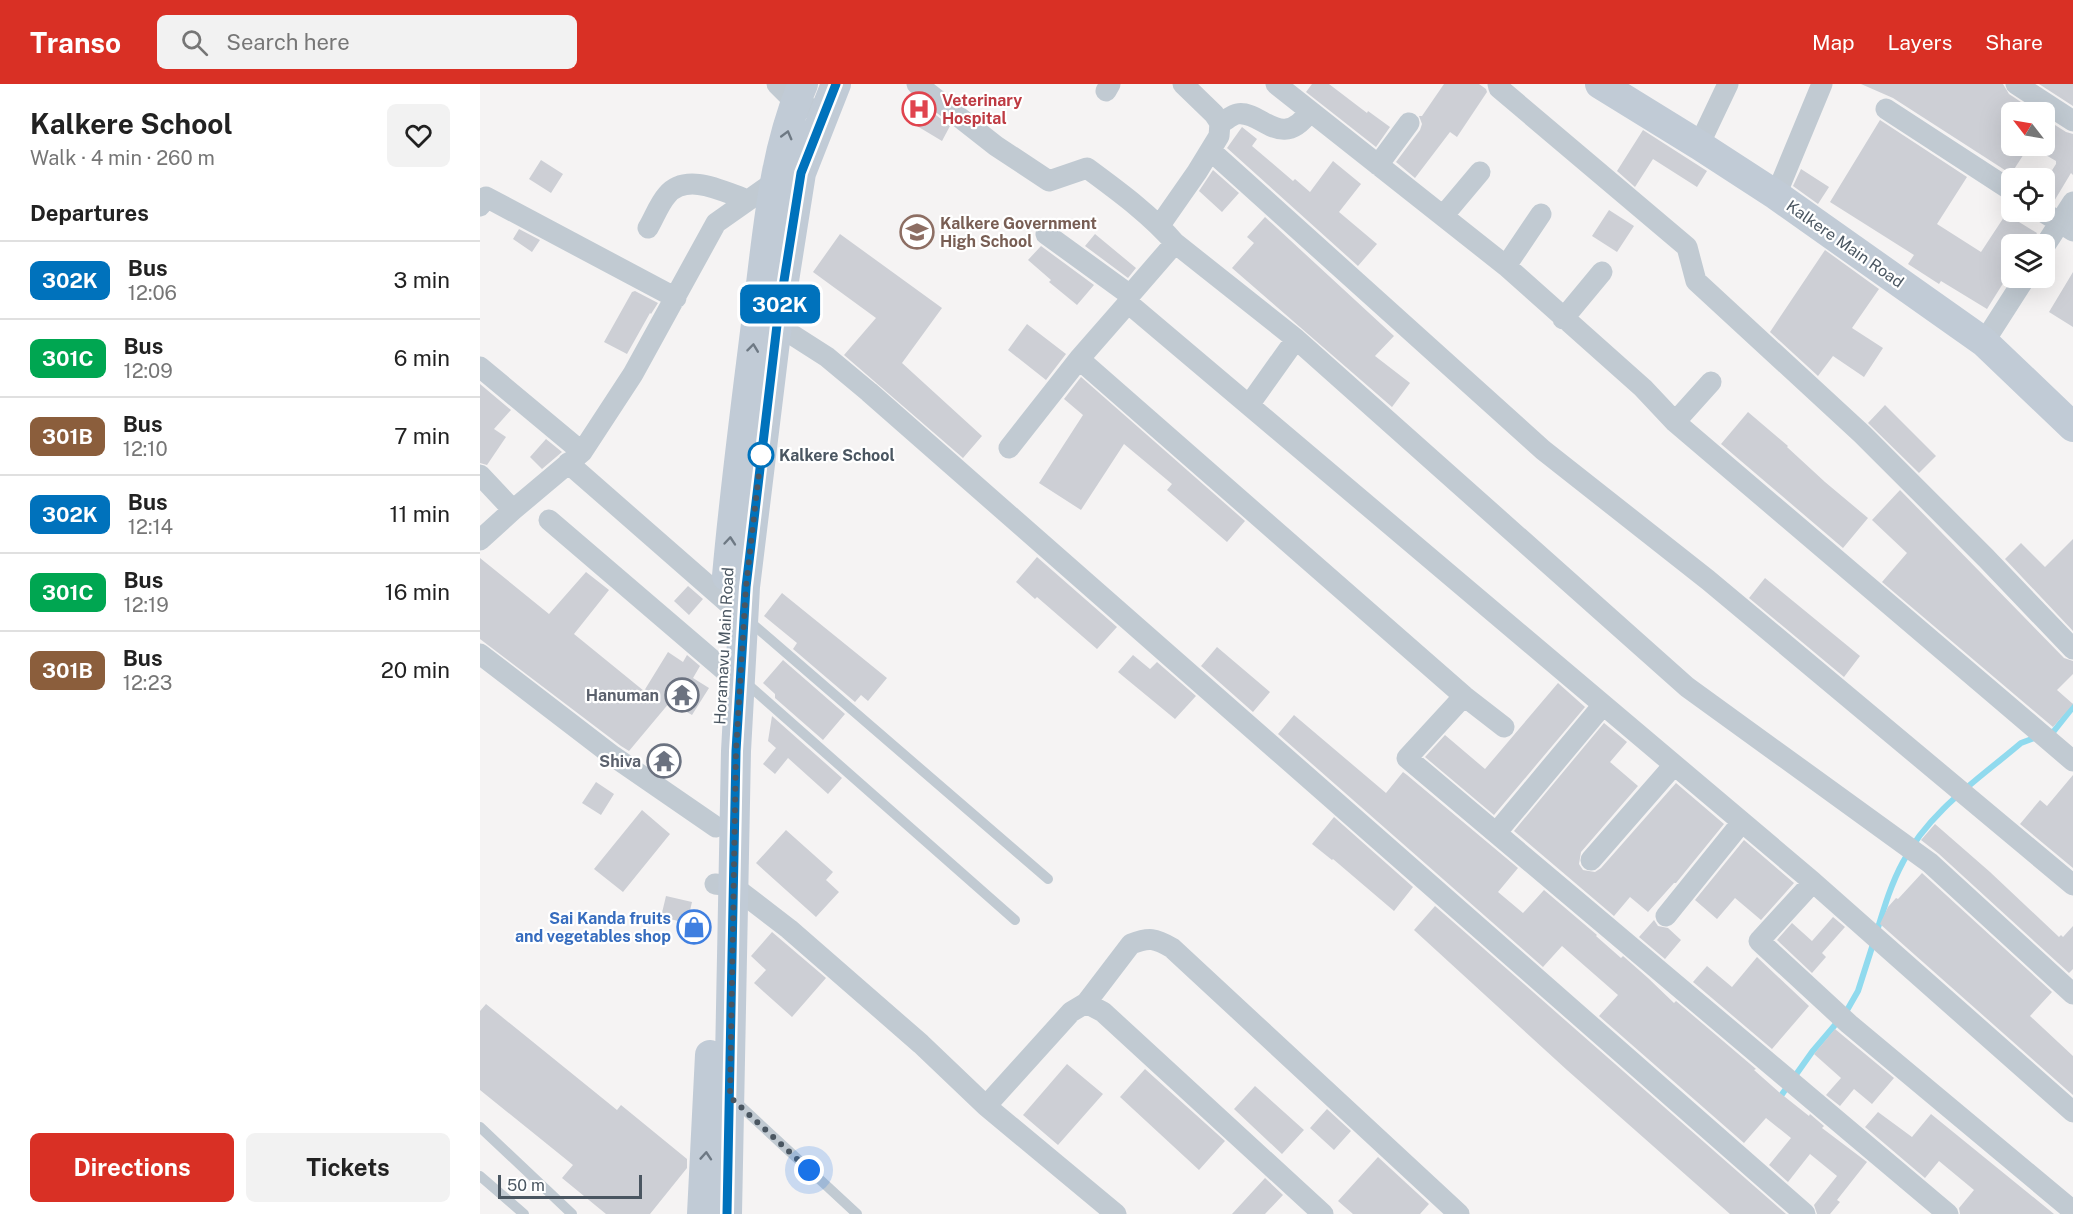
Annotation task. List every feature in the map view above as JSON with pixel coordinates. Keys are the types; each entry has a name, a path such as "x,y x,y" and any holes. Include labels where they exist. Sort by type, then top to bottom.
{"main road":[{"name":"Horamavu Main Road","path":"724,885 717,827 731,673 734,609 734,497 788,178 824,114 836,84"},
{"name":"Kalkere Main Road","path":"1600,84 1632,93 1700,145 1776,195 1984,342 2073,427"},
{"name":"Horamavu Main Road","path":"734,609 747,576 777,325 792,90"},
{"name":"Horamavu Main Road","path":"726,1214 719,1095 724,885 736,751 731,673"},
{"name":"Horamavu Main Road","path":"702,1214 719,1095"}],"street":[{"path":"917,84 996,146 1049,181 1087,168 1160,225 1174,243 1296,339 1687,687 1930,863 2073,994"},
{"path":"1160,225 1220,136 1220,123 1214,114 1183,84"},
{"path":"1276,84 1506,266 1643,388 1675,422 2073,761"},
{"path":"1498,84 1498,88 1687,247 1696,281 1862,434 2073,649"},
{"path":"1700,145 1728,84"},
{"path":"1776,195 1822,84"},
{"path":"2016,84 2073,121"},
{"path":"792,90 824,114"},
{"path":"1886,109 2001,184"},
{"path":"1220,123 1238,114 1252,116 1269,126 1283,129 1295,126 1310,111"},
{"path":"1378,165 1409,123"},
{"path":"1211,151 1543,450 1708,580 2073,885"},
{"path":"1443,216 1480,172"},
{"path":"480,540 575,457 633,374 716,223 748,200 788,178"},
{"path":"648,228 667,194 677,187 702,184 748,200"},
{"path":"480,206 486,197 676,298"},
{"path":"2059,222 2073,202"},
{"path":"1506,266 1541,214"},
{"path":"1046,234 1129,299 1248,405 1813,882 2073,1112"},
{"path":"1009,448 1174,243"},
{"path":"1563,319 1602,272"},
{"path":"1984,342 2019,288"},
{"path":"777,325 827,357 869,392 1805,1214"},
{"path":"1248,405 1296,339"},
{"path":"1079,359 1464,696 1504,727"},
{"path":"480,367 734,609"},
{"path":"1675,422 1711,382"},
{"path":"480,475 513,510"},
{"path":"549,520 731,673"},
{"path":"480,654 613,756 717,827"},
{"path":"1464,696 1407,758 1948,1214"},
{"path":"1496,833 1603,705"},
{"path":"1591,860 1674,765"},
{"path":"1666,916 1742,822"},
{"path":"1813,882 1759,941 1849,1024 2073,1211"},
{"path":"724,885 798,937 921,1044 986,1106 1116,1214"},
{"path":"986,1106 1071,1012 1086,1004 1131,944 1142,940 1157,939 1172,948 1459,1214"},
{"path":"1086,1004 1103,1012 1323,1214"}],"lane":[{"path":"734,609 1048,879"},
{"path":"731,673 1015,920"},
{"path":"719,1095 857,1214"},
{"path":"480,1127 572,1214"},
{"path":"480,1176 524,1214"}],"building":[{"path":"1312,84 1329,84 1367,113 1368,111 1390,127 1376,147 1306,92"},
{"path":"1444,84 1479,84 1487,92 1457,137 1450,132 1415,178 1396,162 1420,130 1422,124 1419,116 1422,116"},
{"path":"1861,84 2003,84 2009,94 2021,102 2001,102 2001,156 2023,156 2015,168 2002,168 1893,98"},
{"path":"2039,84 2073,84 2073,106"},
{"path":"927,108 950,126 942,141 917,126"},
{"path":"1880,120 1967,177 1937,224 1981,252 2001,222 2019,222 2037,233 2001,234 2001,287 1987,309 1941,281 1939,284 1908,264 1914,255 1830,202"},
{"path":"2055,125 2073,134 2073,175 2071,173 2055,200 2053,168 2056,161 2047,156 2055,156"},
{"path":"1242,127 1257,139 1252,146 1293,181 1295,179 1310,192 1333,161 1361,184 1339,212 1377,244 1358,266 1227,148"},
{"path":"1643,130 1707,171 1697,187 1653,159 1635,187 1617,171"},
{"path":"541,160 563,174 551,193 529,179"},
{"path":"1801,169 1829,187 1818,204 1793,186"},
{"path":"1213,170 1239,193 1222,212 1199,191"},
{"path":"1609,210 1634,226 1617,252 1592,236"},
{"path":"1265,217 1394,336 1375,356 1410,383 1392,407 1232,268 1254,243 1247,237"},
{"path":"519,229 540,240 532,252 513,239"},
{"path":"840,234 942,308 902,363 982,436 963,458 844,355 876,318 813,272"},
{"path":"1095,234 1136,268 1128,278 1085,246"},
{"path":"1041,246 1094,285 1077,305 1049,282 1051,280 1028,260"},
{"path":"1825,250 1879,289 1852,328 1883,348 1864,377 1833,356 1818,376 1770,332"},
{"path":"2073,272 2073,327 2049,312"},
{"path":"635,291 658,303 627,354 604,342 632,292"},
{"path":"1027,324 1066,354 1046,380 1008,350"},
{"path":"1081,377 1245,521 1227,542 1167,490 1172,484 1124,444 1081,510 1039,483 1083,415 1064,399"},
{"path":"480,384 511,410 494,429 506,437 487,465 480,463"},
{"path":"1885,405 1936,456 1919,473 1868,423"},
{"path":"1748,412 1868,518 1843,548 1721,444"},
{"path":"546,439 562,452 542,469 530,457"},
{"path":"1900,490 2064,658 2073,661 2073,674 2057,690 2073,704 2053,727 1882,582 1907,553 1872,520"},
{"path":"2073,539 2073,631 2005,559 2021,543 2045,567"},
{"path":"1037,557 1117,627 1097,649 1037,597 1035,599 1016,582"},
{"path":"480,558 549,614 586,572 609,590 574,634 644,691 668,652 683,662 687,655 700,666 693,678 709,688 692,715 670,702 629,751 621,746 480,639"},
{"path":"1765,578 1860,656 1844,677 1749,598"},
{"path":"688,586 703,599 689,615 674,601"},
{"path":"782,593 887,678 868,701 861,695 855,702 793,649 797,643 764,616"},
{"path":"1217,647 1270,692 1253,712 1201,666"},
{"path":"1133,655 1150,669 1157,662 1196,696 1175,719 1118,672"},
{"path":"783,660 845,714 823,740 775,698 775,694 763,683"},
{"path":"1558,683 1585,707 1494,815 1425,757 1445,735 1485,769"},
{"path":"1294,715 1386,793 1403,772 1407,775 1518,868 1498,892 1523,913 1544,890 1621,958 1623,956 1674,1003 1676,1001 1756,1069 1754,1070 1780,1093 1809,1116 1810,1114 1824,1126 1822,1128 1867,1162 1837,1200 1840,1202 1830,1214 1817,1214 1814,1205 1837,1176 1810,1154 1788,1182 1769,1165 1791,1138 1766,1118 1744,1143 1599,1016 1618,995 1562,946 1543,967 1278,734"},
{"path":"772,716 842,778 828,794 788,758 775,774 763,764 776,748 768,741"},
{"path":"1604,723 1627,742 1610,762 1638,786 1581,852 1579,864 1583,870 1595,872 1601,868 1676,783 1724,824 1676,883 1648,912 1630,897 1614,916 1514,831"},
{"path":"2073,775 2073,868 2020,824 2040,800 2047,806"},
{"path":"596,782 614,794 601,815 582,803"},
{"path":"642,810 670,834 623,892 594,869"},
{"path":"1334,817 1413,887 1394,911 1312,844"},
{"path":"1935,824 2059,937 2061,935 2063,937 2073,926 2073,969 2069,973 1921,840"},
{"path":"786,830 833,872 826,880 839,892 816,917 756,863"},
{"path":"1744,840 1794,883 1761,920 1735,898 1717,919 1695,900"},
{"path":"1922,873 2052,992 2030,1016 2073,1056 2073,1095 1880,924 1888,907"},
{"path":"666,896 692,902 687,923 661,917"},
{"path":"1435,906 1786,1214 1730,1214 1567,1070 1414,930"},
{"path":"1833,917 1845,927 1822,953 1826,957 1812,973 1777,940 1792,923 1812,941"},
{"path":"1654,920 1658,926 1668,928 1681,940 1665,959 1639,937"},
{"path":"772,932 826,978 792,1017 754,983 766,970 751,956"},
{"path":"1757,957 1809,1006 1772,1049 1693,982 1707,966 1732,987"},
{"path":"486,1004 617,1110 621,1105 687,1159 687,1168 650,1214 606,1214 562,1178 573,1165 480,1090 480,1011"},
{"path":"1835,1029 1894,1078 1872,1104 1854,1089 1840,1106 1826,1095 1841,1078 1814,1054"},
{"path":"1067,1064 1103,1094 1058,1145 1023,1115"},
{"path":"1145,1069 1225,1141 1199,1170 1120,1097"},
{"path":"1255,1086 1304,1130 1282,1154 1234,1109"},
{"path":"1327,1109 1351,1131 1334,1150 1310,1128"},
{"path":"1878,1112 1912,1137 1931,1114 2054,1214 1960,1214 1959,1208 1974,1190 1939,1161 1925,1178 1865,1127"},
{"path":"1378,1157 1429,1204 1420,1214 1353,1214 1338,1201"},
{"path":"1265,1178 1283,1195 1265,1214 1232,1214"}],"waterway":[{"path":"2046,734 2054,731 2073,707"},
{"path":"1877,931 1899,870 1926,827 1956,797 2021,743 2037,737"},
{"path":"1778,1100 1812,1052 1846,1012 1858,991 1874,941"}],"bus line":[{"name":"302K","path":"727,1214 736,751 746,587 777,325 801,173 836,84"}],"place":[{"name":"Veterinary Hospital","path":"919,109"},
{"name":"Kalkere Government High School","path":"917,232"},
{"name":"Kalkere School","path":"761,455"},
{"name":"Hanuman","path":"682,695"},
{"name":"Shiva","path":"664,761"},
{"name":"Sai Kanda fruits and vegetables shop","path":"694,927"}],"route":[{"path":"761,455 746,587 736,751 730,1097 809,1170"}]}
